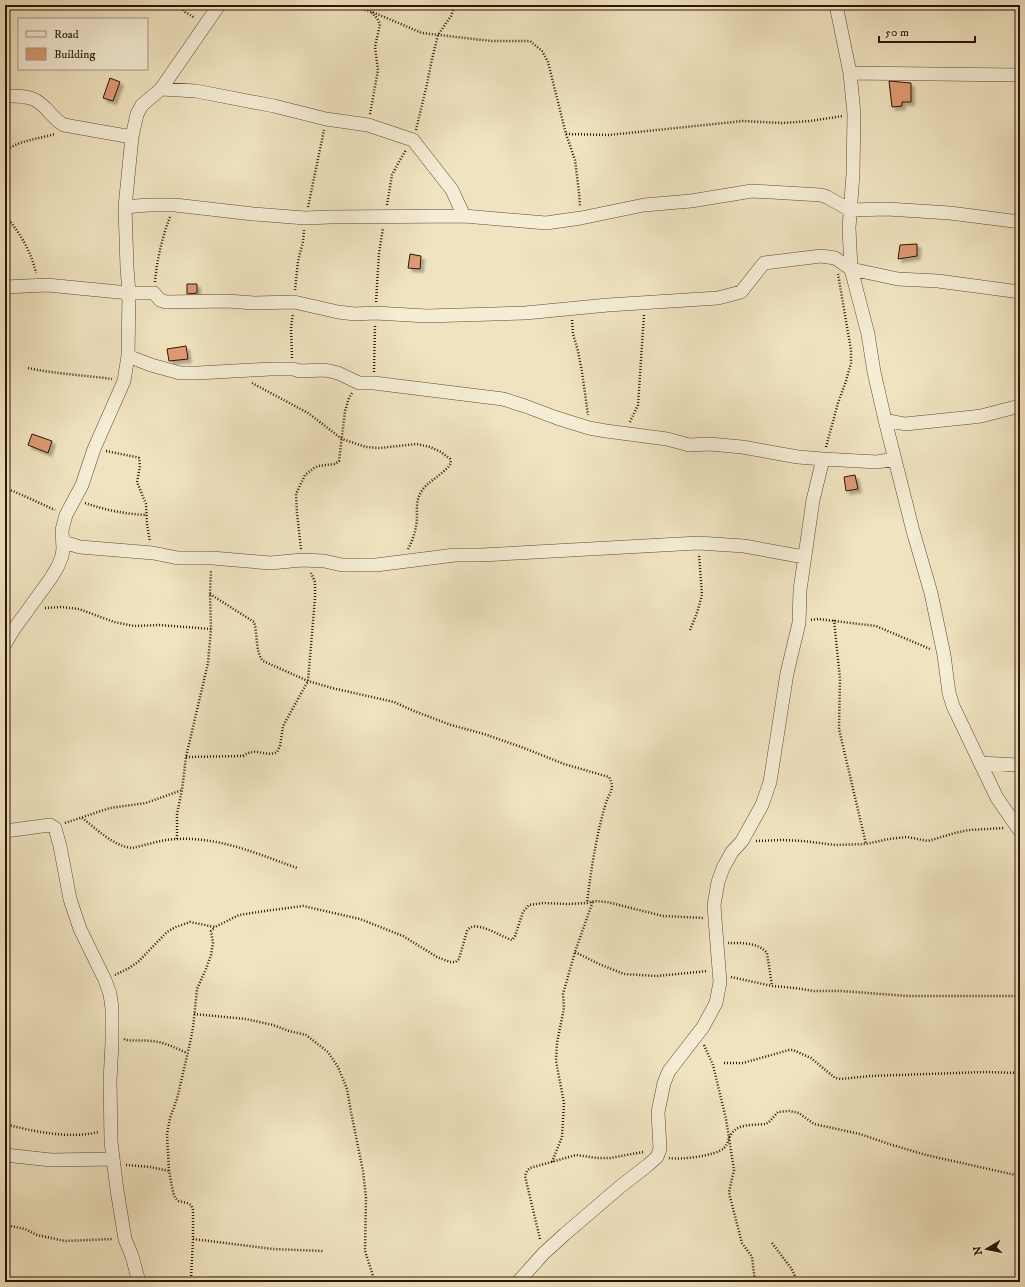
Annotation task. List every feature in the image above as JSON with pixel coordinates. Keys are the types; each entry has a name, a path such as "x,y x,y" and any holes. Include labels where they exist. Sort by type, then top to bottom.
{"street":[{"path":"5,644 28,608 51,578 58,566 62,556 62,530 66,515 82,485 94,449 124,381 128,356 129,293 126,268 125,207 132,137 137,114 142,105 161,89 219,5"},
{"path":"836,5 850,73 854,114 853,174 849,228 851,269 868,334 874,372 885,420 931,593 944,655 949,693 953,706 997,798 1018,828"},
{"path":"850,73 1020,75"},
{"path":"161,89 196,91 274,106 326,119 368,125 413,140 452,190 464,216"},
{"path":"5,96 34,99 64,125 132,137"},
{"path":"125,207 175,205 305,218 464,216 546,223 581,218 644,205 691,201 752,191 821,195 850,210 887,209 926,211 1020,222"},
{"path":"5,286 47,285 129,293 154,293 160,300 166,302 294,302 338,312 355,314 375,313 427,316 492,315 608,305 718,298 741,292 764,263 821,256 835,258 851,269 898,279 938,281 1020,292"},
{"path":"128,356 150,365 180,373 270,369 293,369 300,371 330,370 359,382 503,400 589,428 667,439 689,445 710,444 742,447 798,457 823,459 877,462 895,459"},
{"path":"885,420 905,424 981,416 1020,406"},
{"path":"518,1282 544,1253 615,1190 648,1165 658,1153 658,1112 664,1083 669,1071 706,1022 716,1003 720,982 714,905 718,882 723,868 732,852 742,841 762,806 770,782 786,680 799,623 800,590 813,500 823,459"},
{"path":"63,542 80,547 153,553 178,558 212,558 270,563 302,560 342,564 376,565 455,554 481,555 698,543 744,546 804,558"},
{"path":"980,763 1020,765"},
{"path":"5,831 50,825 56,830 68,889 80,929 105,980 110,994 112,1008 110,1082 113,1159 125,1239 132,1256 139,1282"},
{"path":"5,1155 50,1160 113,1159"}],"path":[{"path":"179,5 185,12 206,24"},
{"path":"344,5 370,11 422,33 491,41 530,40 542,51 548,62 566,134 575,160 581,218"},
{"path":"385,217 392,175 413,140 438,35 451,16 455,5"},
{"path":"368,125 378,70 375,47 380,24 377,18 370,11"},
{"path":"566,134 609,135 744,121 782,123 810,121 854,114"},
{"path":"293,369 291,327 298,260 303,242 305,218 326,119"},
{"path":"5,152 12,146 28,140 56,134 71,127"},
{"path":"154,293 156,264 165,232 175,205"},
{"path":"5,215 27,245 34,263 39,286"},
{"path":"823,459 838,403 846,381 851,350 835,258"},
{"path":"622,433 632,419 638,405 644,303"},
{"path":"572,308 573,334 582,372 589,428"},
{"path":"28,368 45,372 124,381"},
{"path":"249,382 308,413 342,439 366,447 380,448 417,444 430,447 441,452 450,459 451,463 448,467 442,474 425,487 420,494 415,532 410,547 399,562"},
{"path":"186,757 243,756 251,751 275,753 280,746 283,726 308,681 310,646 315,613 316,588 310,571 302,560 296,494 305,475 314,468 318,466 335,464 338,462 342,439 344,411 349,398 359,382"},
{"path":"94,449 139,458 140,466 137,482 146,504 147,524 153,553"},
{"path":"5,489 13,491 66,515"},
{"path":"75,499 95,507 111,511 147,515"},
{"path":"690,630 698,613 702,590 698,543"},
{"path":"177,839 177,814 186,757 208,663 211,629 210,594 212,558"},
{"path":"210,594 254,622 257,630 260,657 263,661 308,681 394,702 451,725 484,734 564,764 609,777 612,791 605,804 597,838 591,870 588,903"},
{"path":"28,608 61,607 79,609 114,622 134,626 160,625 211,629"},
{"path":"799,623 818,618 876,626 944,655"},
{"path":"834,620 840,679 839,729 866,844"},
{"path":"53,826 110,808 146,803 182,790"},
{"path":"82,818 113,841 126,847 132,848 177,839 199,840 232,845 296,868"},
{"path":"742,841 783,840 835,845 866,844 907,837 928,841 968,830 1018,828"},
{"path":"552,1162 562,1137 564,1103 556,1061 557,1043 564,1008 563,994 575,952 594,901"},
{"path":"191,1279 193,1210 187,1203 179,1201 175,1198 172,1192 167,1134 170,1118 177,1099 193,1028 197,989 211,955 213,943 212,931 215,927 238,915 304,906 348,915 390,930 403,936 437,957 450,962 456,962 459,959 466,932 470,927 486,928 512,940 515,936 523,912 530,905 543,903 588,903 594,901 608,902 663,916 715,919"},
{"path":"105,980 138,962 167,932 176,927 190,922 215,927"},
{"path":"717,942 749,943 765,950 767,953 772,986"},
{"path":"575,952 598,964 624,974 657,976 719,970 730,976 772,986 814,991 841,991 908,996 1020,996"},
{"path":"194,1014 246,1019 273,1025 306,1035 328,1052 348,1089 363,1171 366,1198 365,1251 374,1278 377,1282"},
{"path":"698,1033 710,1057 726,1119 734,1170 729,1192 742,1243 752,1257 755,1282"},
{"path":"123,1038 125,1040 163,1043 187,1053"},
{"path":"724,1063 743,1063 793,1050 811,1058 836,1078 985,1072 1020,1073"},
{"path":"544,1253 525,1176 530,1168 576,1155 610,1158 658,1153 676,1159 708,1155 725,1148 729,1138 734,1131 740,1127 766,1124 778,1112 789,1111 799,1113 814,1124 860,1134 926,1155 1020,1176"},
{"path":"5,1124 30,1131 72,1134 92,1133 112,1129"},
{"path":"113,1159 127,1166 150,1167 169,1171"},
{"path":"5,1225 25,1229 37,1235 65,1241 125,1239"},
{"path":"193,1239 274,1248 323,1251"},
{"path":"772,1243 798,1282"},
{"path":"176,1282 191,1279 221,1277 298,1282"},
{"path":"320,1282 374,1278"}],"building":[{"path":"110,78 120,82 113,101 103,98"},
{"path":"889,81 911,83 911,102 902,102 902,106 892,107"},
{"path":"917,244 917,256 898,259 900,245"},
{"path":"410,254 421,256 420,269 408,268"},
{"path":"187,284 197,284 197,293 187,294"},
{"path":"186,346 188,359 169,361 167,349"},
{"path":"32,434 52,441 48,453 28,445"},
{"path":"855,475 858,489 846,491 844,477"}]}
